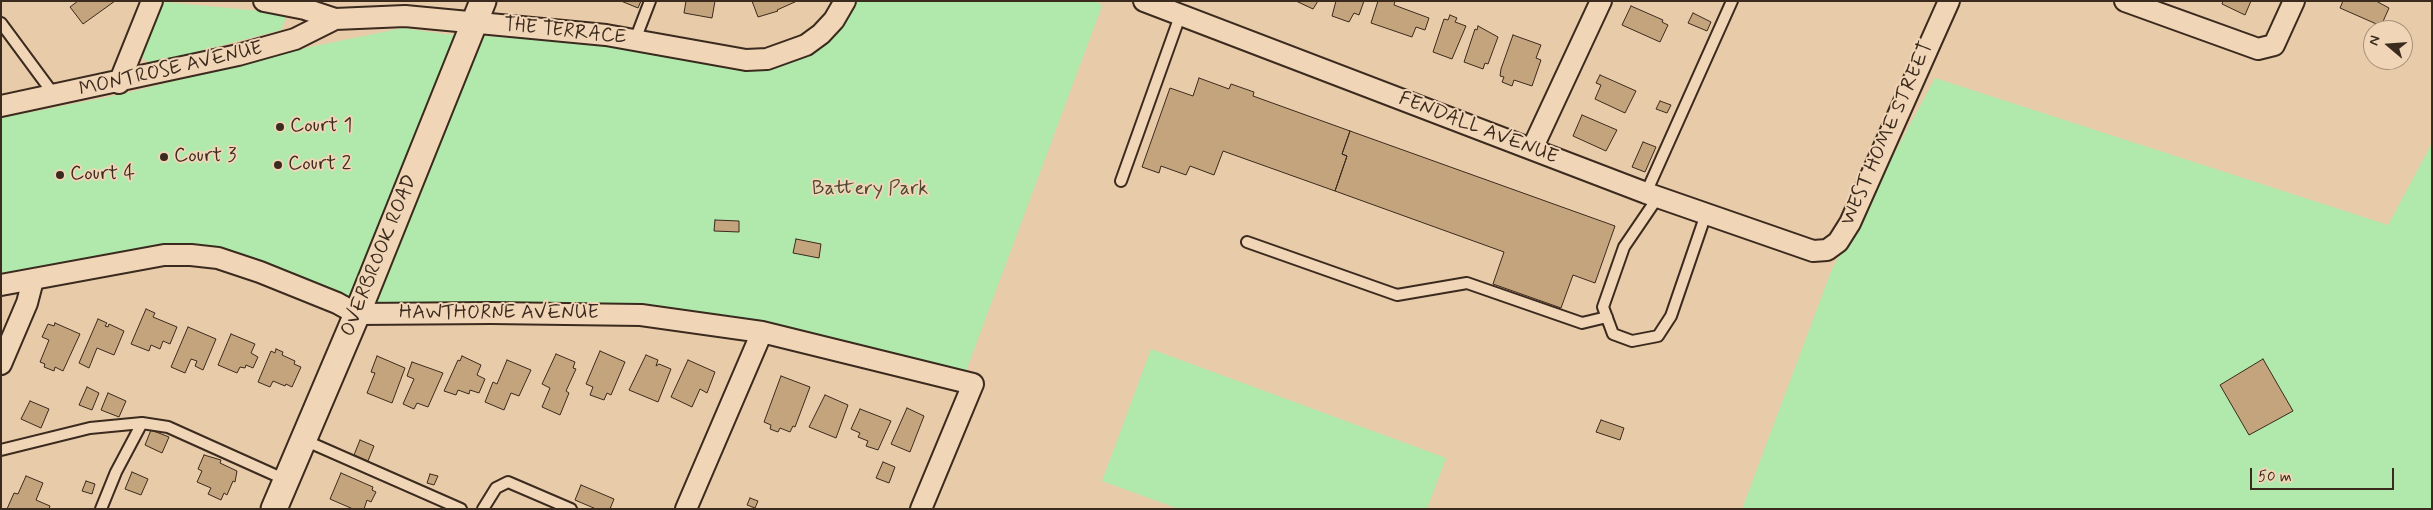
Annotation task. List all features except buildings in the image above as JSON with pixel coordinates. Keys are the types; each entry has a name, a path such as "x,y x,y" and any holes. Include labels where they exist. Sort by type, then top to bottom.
{"street":[{"path":"118,82 152,1"},
{"name":"THE TERRACE","path":"264,1 306,8 336,19 478,12 746,60 767,59 789,52 821,34 834,20 845,1"},
{"name":"FENDALL AVENUE","path":"1144,1 1652,195 1814,251"},
{"path":"1532,149 1601,1"},
{"name":"WEST HOME STREET","path":"1814,251 1827,250 1838,242 1850,223 1948,1"},
{"path":"2125,1 2258,49 2274,45 2294,1"},
{"name":"OVERBROOK ROAD","path":"274,509 357,314 478,12"},
{"name":"MONTROSE AVENUE","path":"1,106 118,82 295,40 336,19"},
{"name":"HAWTHORNE AVENUE","path":"1,285 164,255 191,255 218,258 260,272 337,303 357,314 641,315 762,332 974,384 921,509"},
{"path":"1,364 27,303 33,280"},
{"path":"686,509 762,332"}],"lane":[{"path":"635,40 650,1"},
{"path":"1706,214 1671,316 1658,336 1632,341 1613,334 1603,307 1624,247 1652,195 1732,1"},
{"path":"1121,180 1180,16"},
{"path":"1,23 55,96"},
{"path":"1247,242 1397,295 1466,283 1582,324 1607,317"},
{"path":"101,509 116,472 142,423"},
{"path":"1,450 90,428 142,423 168,427 286,480"},
{"path":"304,440 461,509"},
{"path":"483,509 496,488 508,482 571,509"}],"green space":[{"name":"Battery Park","path":"852,1 1097,1 1102,6 966,371 759,321 640,306 419,306 388,304 334,294 167,247 122,252 1,275 1,118 123,94 300,49 403,28 444,34 584,42 766,65"},
{"path":"165,2 281,13 286,18 281,30 150,64 142,57 140,50 158,8"},
{"path":"1935,78 2388,225 2432,143 2432,509 1742,509 1832,269"},
{"path":"1151,349 1446,458 1427,509 1179,509 1102,481"}],"place":[{"name":"Court 1","path":"280,127"},
{"name":"Court 3","path":"164,157"},
{"name":"Court 2","path":"278,165"},
{"name":"Court 4","path":"60,175"}]}
